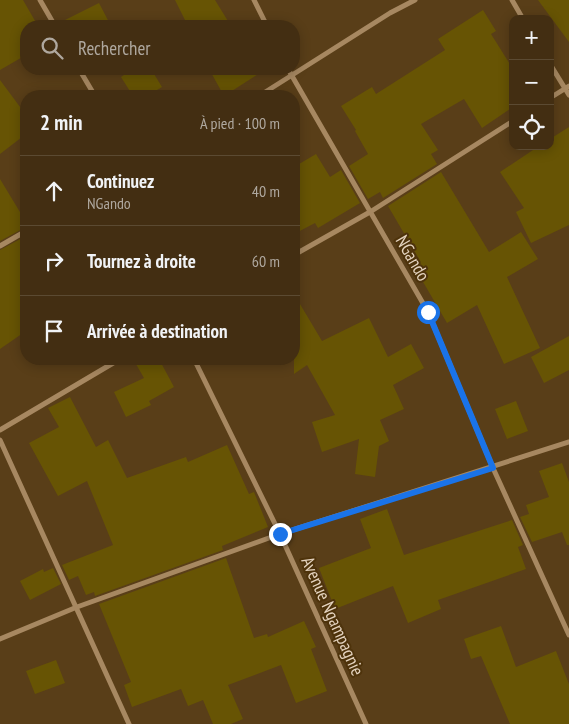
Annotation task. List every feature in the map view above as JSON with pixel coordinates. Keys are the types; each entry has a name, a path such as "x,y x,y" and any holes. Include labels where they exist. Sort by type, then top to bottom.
{"street":[{"path":"40,0 52,20"},
{"path":"254,0 264,20"},
{"path":"300,72 390,13 415,0"},
{"path":"512,0 521,15"},
{"path":"554,69 567,87 569,95"},
{"path":"83,75 91,90"},
{"path":"269,90 295,75"},
{"name":"NGando","path":"292,77 300,90"},
{"path":"554,95 567,87"},
{"name":"NGando","path":"300,91 428,312 493,468 569,635"},
{"path":"300,252 370,212 509,124"},
{"path":"0,246 20,234"},
{"path":"0,430 110,365"},
{"name":"Avenue Ngampagnie","path":"197,365 280,534 366,724"},
{"path":"0,640 77,607 280,534 493,468 569,442"},
{"path":"1,444 77,607 128,724"}],"building":[{"path":"0,0 23,0 35,20 20,20 20,58 0,70"},
{"path":"175,0 215,0 227,20 185,20"},
{"path":"538,0 569,0 569,42 554,22 554,15 549,15"},
{"path":"99,3 108,20 65,20"},
{"path":"483,10 496,31 491,34 509,63 509,110 482,128 464,99 421,124 438,150 431,154 437,164 383,198 380,192 368,199 349,166 368,154 341,106 372,87 376,94 445,50 438,39"},
{"path":"124,75 155,75 162,87 157,90 129,90 121,77"},
{"path":"212,75 257,75 233,90 221,90"},
{"path":"0,80 20,107 20,139 0,154"},
{"path":"569,127 569,225 531,243 516,212 524,208 500,172 533,150 554,150 554,136"},
{"path":"316,154 330,177 341,170 360,203 318,228 315,223 300,231 300,163"},
{"path":"441,172 489,252 521,232 538,259 507,277 540,348 504,364 477,305 447,323 412,263 419,259 388,206"},
{"path":"0,179 20,212 20,230 0,241"},
{"path":"20,239 20,335 0,349 0,250"},
{"path":"300,304 322,341 369,318 388,357 411,344 424,368 393,385 404,409 380,420 389,441 379,446 375,477 355,474 359,439 322,452 312,422 335,415 307,365 294,374 294,365 300,365"},
{"path":"569,336 569,370 544,383 531,357"},
{"path":"136,365 162,365 174,387 149,401 151,405 126,417 114,392 144,378"},
{"path":"70,397 96,447 108,440 127,478 186,457 188,462 227,445 249,494 254,492 268,527 222,546 223,550 95,596 94,592 86,595 78,576 69,580 62,565 113,545 87,481 58,496 29,443 59,427 48,408"},
{"path":"516,401 528,431 507,439 495,409"},
{"path":"562,463 569,482 569,545 567,545 562,532 532,542 520,517 529,514 526,505 549,497 539,471"},
{"path":"387,509 404,555 512,520 523,545 518,547 526,569 438,600 441,609 408,623 393,586 335,609 319,568 371,548 360,519"},
{"path":"226,558 254,638 267,634 268,637 304,621 316,647 311,649 327,691 296,703 281,665 228,685 243,719 231,724 213,724 203,700 188,706 181,689 132,707 124,685 131,682 99,604"},
{"path":"53,568 61,584 30,600 20,581 43,569 44,572"},
{"path":"501,626 516,667 556,651 569,684 569,724 510,724 481,656 471,659 464,639"},
{"path":"56,660 65,683 35,694 26,671"}],"route":[{"path":"280,534 493,468 428,312"}]}
